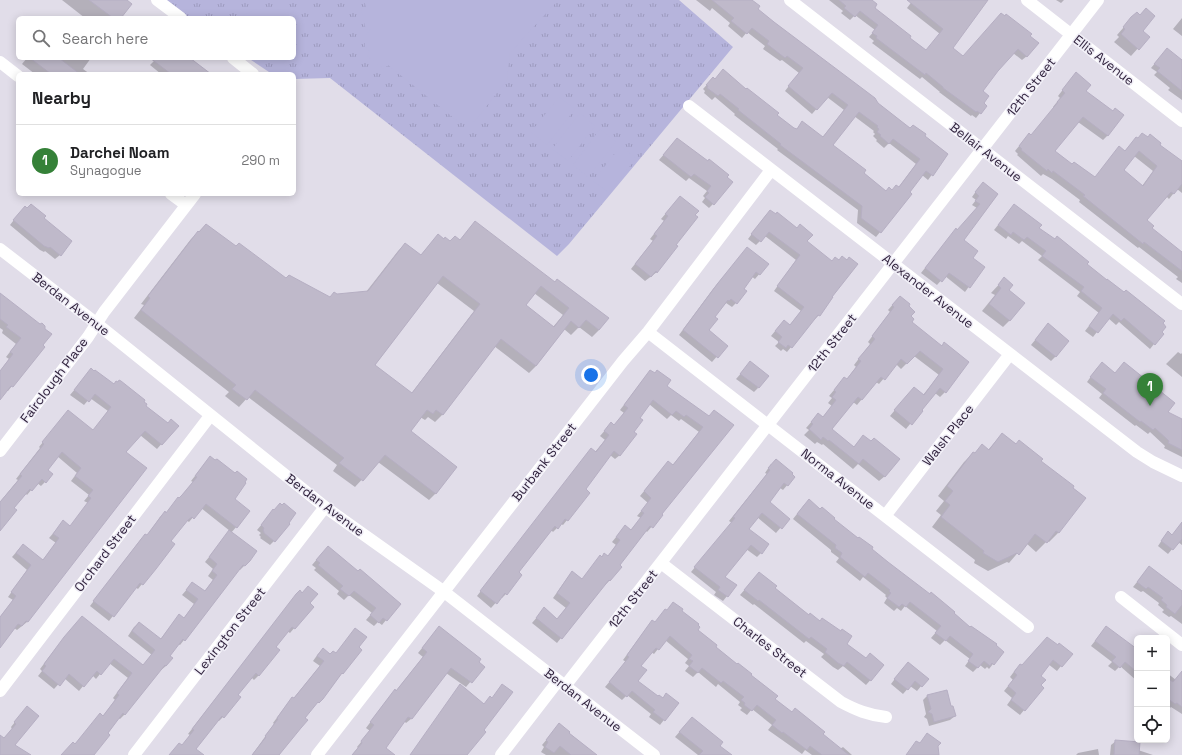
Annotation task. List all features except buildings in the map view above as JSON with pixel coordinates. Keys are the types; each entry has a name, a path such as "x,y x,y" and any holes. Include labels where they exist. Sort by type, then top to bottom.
{"street":[{"path":"157,0 178,16"},
{"name":"Bellair Avenue","path":"790,0 1182,304"},
{"name":"Ellis Avenue","path":"1027,0 1182,121"},
{"name":"12th Street","path":"501,755 661,562 1098,0"},
{"path":"236,60 250,72"},
{"path":"0,62 16,74"},
{"name":"Alexander Avenue","path":"689,106 1137,452 1153,462 1182,476"},
{"name":"Burbank Street","path":"317,755 443,591 623,361 648,332 771,170"},
{"path":"174,196 186,205"},
{"name":"Fairclough Place","path":"0,451 88,337 96,323 193,196"},
{"name":"Berdan Avenue","path":"0,249 96,323 325,507 443,591 654,755"},
{"name":"Norma Avenue","path":"648,332 1028,627"},
{"name":"Walsh Place","path":"885,516 1010,354"},
{"name":"Orchard Street","path":"0,691 210,416"},
{"name":"Lexington Street","path":"134,755 325,507"},
{"name":"Charles Street","path":"661,562 841,702 871,716 886,717"},
{"path":"1121,597 1182,645"}],"green space":[{"path":"160,0 679,0 733,47 569,244 557,256 330,78 296,79 296,72 269,72 251,60 296,60 296,16 185,16"},
{"path":"364,0 558,0 510,53 507,80 475,121 460,123 388,65 384,69 367,56 370,51 365,47 365,36 371,29 366,30 361,9 366,7"},
{"path":"268,8 278,9 285,11 291,16 243,16 255,10"},
{"path":"559,97 575,109 547,145 531,132"},
{"path":"580,113 595,126 568,161 552,149"},
{"path":"600,129 616,142 588,177 573,165"},
{"path":"621,146 636,158 609,193 593,181"}],"place":[{"name":"Darchei Noam","path":"1150,406"}]}
